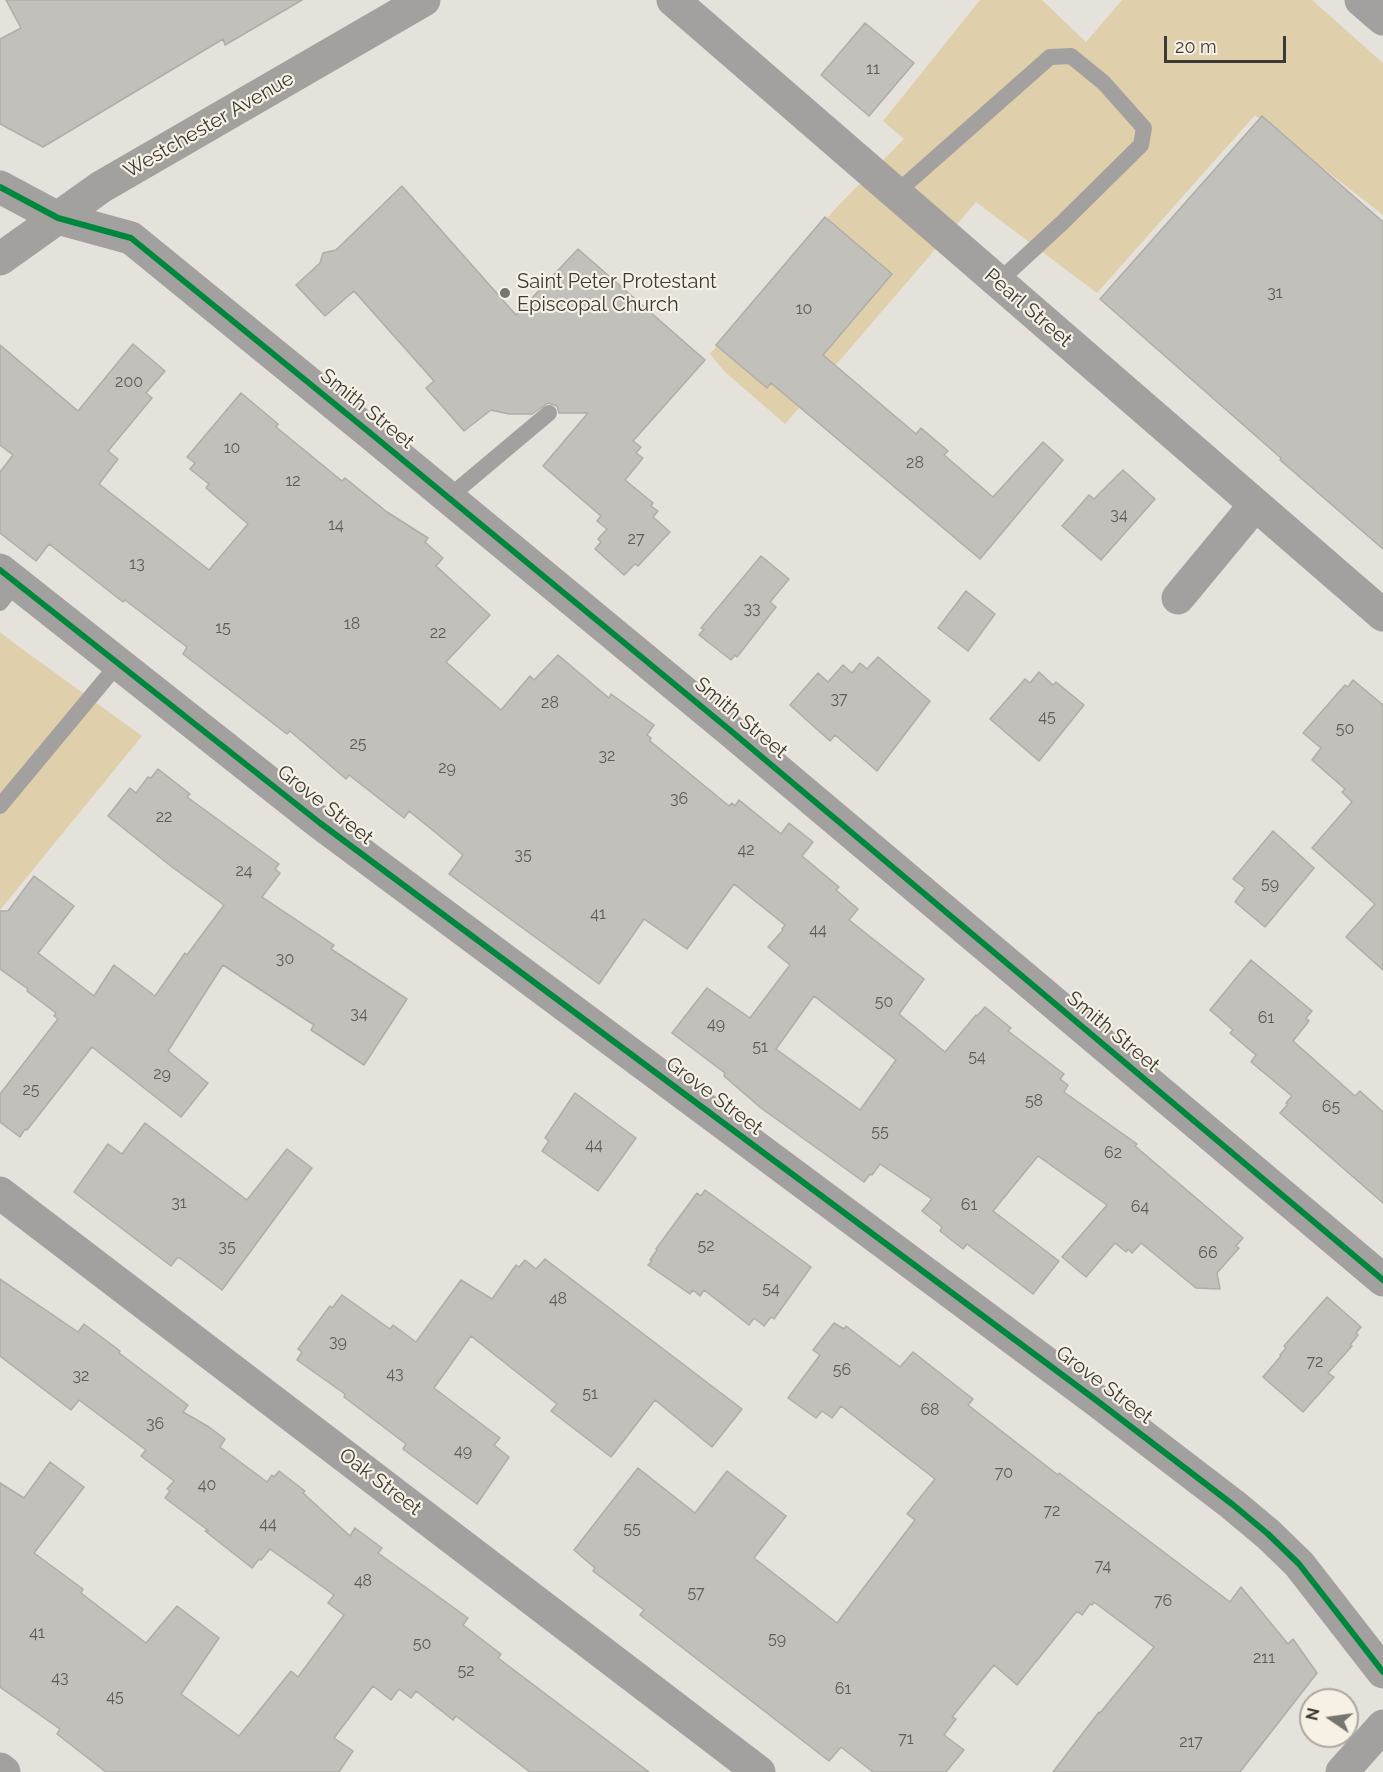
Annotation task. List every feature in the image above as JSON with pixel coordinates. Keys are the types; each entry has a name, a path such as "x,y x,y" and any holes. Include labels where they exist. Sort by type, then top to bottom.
{"main road":[{"name":"Westchester Avenue","path":"0,259 101,187 424,0"}],"street":[{"name":"Pearl Street","path":"673,0 1383,615"},
{"path":"1361,0 1383,20"},
{"name":"Smith Street","path":"0,188 57,218 131,238 449,497 749,746 1383,1280"},
{"path":"1178,598 1255,505"},
{"name":"Grove Street","path":"5,585 118,664 320,824 1096,1400 1232,1504 1299,1564 1383,1672"},
{"name":"Oak Street","path":"0,1192 759,1772"},
{"path":"1342,1772 1383,1726"},
{"path":"0,1769 4,1772"}],"lane":[{"path":"896,193 1050,57 1071,56 1104,83 1144,128 1141,144 1062,223 998,282"},
{"path":"449,497 549,413"},
{"path":"0,806 118,664"}],"shaded area":[{"path":"980,0 1042,0 1086,42 1122,0 1312,0 1383,63 1383,215 1255,115 1097,293 976,202 785,424 725,372 710,354 835,209 904,139 883,121"},
{"path":"0,632 142,736 0,910"}],"building":[{"path":"6,0 302,0 225,45 223,39 43,147 0,124 0,39 21,28"},
{"path":"865,23 914,63 869,116 821,75"},
{"path":"1262,116 1383,222 1383,549 1100,299"},
{"path":"402,186 516,315 578,249 705,360 633,441 641,447 636,453 643,458 625,480 653,503 651,506 658,511 653,517 670,532 638,566 635,564 624,575 595,549 601,542 598,539 607,529 597,521 601,516 543,466 588,413 559,413 557,406 548,403 532,414 509,414 491,410 464,431 426,388 434,381 354,291 325,316 296,285 320,263 323,253 336,250"},
{"path":"825,217 892,274 823,355 916,434 921,428 948,451 944,455 993,497 1043,442 1063,460 980,559 771,383 767,388 716,345"},
{"path":"133,344 165,371 146,393 152,398 108,451 118,459 99,484 209,570 248,524 206,488 209,484 190,469 195,463 187,457 241,393 278,424 276,427 342,481 345,478 387,512 428,538 425,542 443,558 436,566 490,615 446,662 501,710 530,676 534,680 558,655 609,698 611,694 654,725 647,735 651,738 650,741 729,806 732,803 735,806 739,800 781,834 789,823 813,842 802,856 839,887 836,890 858,909 849,920 924,979 899,1014 945,1052 985,1007 1011,1028 1008,1031 1064,1074 1060,1079 1068,1085 1064,1092 1137,1144 1135,1146 1243,1238 1236,1246 1239,1248 1217,1273 1220,1289 1196,1288 1141,1243 1132,1253 1128,1249 1126,1252 1115,1243 1086,1277 1062,1257 1107,1205 1038,1156 993,1211 1059,1261 1033,1294 967,1244 963,1249 940,1231 942,1227 922,1211 932,1199 880,1164 864,1182 761,1108 724,1076 725,1073 672,1033 707,988 750,1018 790,965 768,947 785,925 734,884 687,949 644,919 599,984 449,874 463,855 409,811 404,818 349,775 346,779 290,731 287,734 183,654 187,647 125,600 123,602 49,544 36,561 0,533 0,472 13,455 0,445 0,345 78,411","holes":["814,996 896,1060 860,1110 776,1049"]},
{"path":"1123,470 1155,499 1101,560 1062,526 1089,495 1094,499"},
{"path":"761,556 789,579 770,602 776,607 737,657 735,655 731,660 699,635 704,629 701,628"},
{"path":"966,591 995,614 968,651 938,628"},
{"path":"878,657 930,701 877,771 835,735 830,741 790,705 818,673 828,682 843,665 852,673 860,663 867,669"},
{"path":"1039,672 1053,685 1056,682 1084,705 1039,761 990,719 1025,679 1030,683"},
{"path":"1353,680 1383,705 1383,970 1346,937 1375,904 1312,848 1352,802 1342,792 1345,789 1312,760 1321,748 1303,733 1345,685 1348,687"},
{"path":"158,769 190,794 187,797 279,864 275,869 280,873 262,897 334,945 331,949 407,999 364,1065 311,1030 314,1025 223,965 168,1051 208,1083 181,1117 92,1047 20,1137 0,1122 0,1094 58,1019 54,1016 56,1013 0,969 0,911 8,911 34,876 74,906 38,953 94,996 114,965 155,996 185,953 187,955 224,905 108,816 130,788 136,793 148,777 151,778"},
{"path":"1273,831 1314,868 1265,927 1235,902 1245,888 1233,879"},
{"path":"1251,960 1312,1011 1306,1018 1309,1021 1293,1041 1355,1096 1360,1091 1383,1112 1383,1203 1280,1113 1292,1096 1251,1062 1256,1055 1230,1033 1233,1030 1210,1010"},
{"path":"575,1093 636,1138 598,1191 542,1151 549,1141 545,1138"},
{"path":"145,1123 247,1200 287,1149 312,1168 222,1290 180,1258 177,1258 171,1266 74,1192 108,1144 122,1154"},
{"path":"705,1190 811,1267 774,1319 771,1317 764,1326 754,1318 749,1325 704,1290 700,1296 693,1290 690,1294 648,1265 656,1249 697,1193 701,1196"},
{"path":"545,1259 742,1409 712,1447 655,1400 611,1457 551,1411 557,1404 471,1336 434,1388 500,1438 494,1445 509,1457 477,1504 403,1449 406,1444 344,1397 345,1394 297,1360 302,1352 298,1349 330,1306 332,1308 342,1295 390,1329 393,1325 416,1342 461,1280 492,1299 516,1265 519,1267 525,1260 536,1269"},
{"path":"0,1279 78,1332 84,1324 120,1351 119,1353 188,1405 183,1412 225,1439 220,1447 267,1482 279,1471 305,1491 303,1493 350,1536 355,1528 382,1548 378,1553 468,1618 463,1625 501,1654 498,1658 649,1772 530,1772 456,1716 453,1720 416,1691 411,1698 399,1689 391,1700 373,1686 334,1738 353,1751 339,1772 106,1772 57,1734 60,1729 0,1687 0,1483 24,1498 50,1462 84,1487 34,1553 83,1589 81,1593 146,1643 177,1606 219,1638 181,1694 239,1736 291,1671 298,1677 344,1615 328,1603 334,1595 270,1549 252,1568 205,1531 209,1531 165,1498 170,1491 167,1489 174,1481 141,1456 146,1450 79,1400 71,1410 0,1356"},
{"path":"1327,1297 1361,1327 1350,1345 1352,1346 1328,1373 1334,1377 1303,1412 1263,1377 1281,1356 1286,1348 1284,1346"},
{"path":"834,1323 844,1329 846,1326 900,1367 913,1352 973,1399 968,1405 1058,1475 1059,1473 1230,1602 1241,1587 1288,1644 1293,1639 1317,1673 1305,1688 1299,1688 1299,1696 1240,1772 1053,1772 1099,1712 1154,1647 1094,1602 1082,1615 1077,1611 1017,1685 994,1665 952,1717 956,1719 944,1735 964,1750 946,1772 873,1772 841,1747 829,1761 640,1615 644,1610 593,1571 595,1568 574,1550 638,1468 695,1513 727,1471 786,1516 754,1558 837,1623 915,1520 907,1514 935,1479 841,1406 832,1418 822,1411 816,1418 788,1398 820,1355 813,1350"}],"cycle path":[{"path":"0,187 58,218 131,238 731,731 1383,1280"},
{"path":"0,570 320,823 1096,1400 1232,1504 1299,1564 1383,1672"}],"place":[{"name":"Saint Peter Protestant Episcopal Church","path":"505,293"}]}
